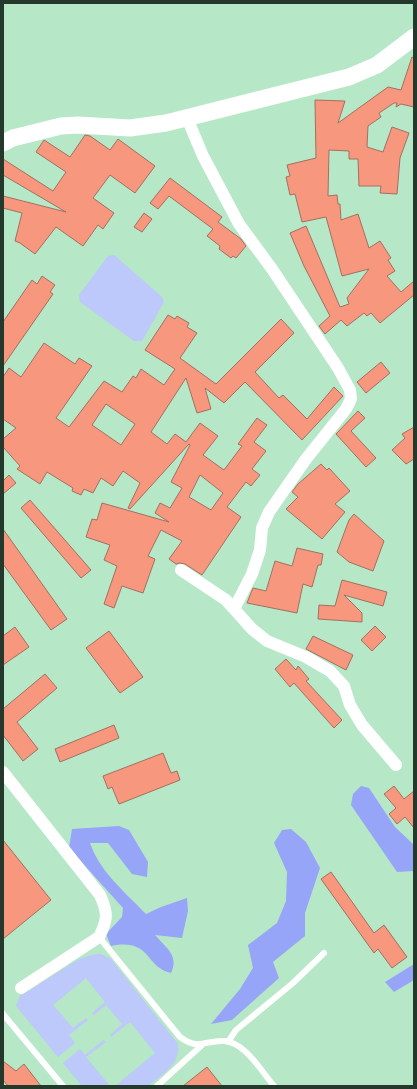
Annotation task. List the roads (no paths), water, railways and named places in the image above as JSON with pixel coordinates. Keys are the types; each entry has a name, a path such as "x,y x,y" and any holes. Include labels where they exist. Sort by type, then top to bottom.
{"street":[{"path":"3,143 13,138 61,126 78,125 130,128 187,118 349,77 377,65 414,37"},
{"path":"187,118 203,156 239,224 338,368 350,390 351,399 346,409 306,459 269,512 262,528 260,550 252,574 234,609"},
{"path":"181,570 214,591 234,609 252,629 268,641 306,657 330,671 344,686 350,705 362,725 396,764"},
{"path":"3,772 100,895 106,909 106,924 99,937 21,988"}],"lane":[{"path":"99,937 180,1037 189,1044 202,1045 224,1041 228,1042 243,1050 274,1086"},
{"path":"228,1042 236,1030 293,983 324,954"},
{"path":"3,1014 63,1086"},
{"path":"157,1086 202,1045"}]}
